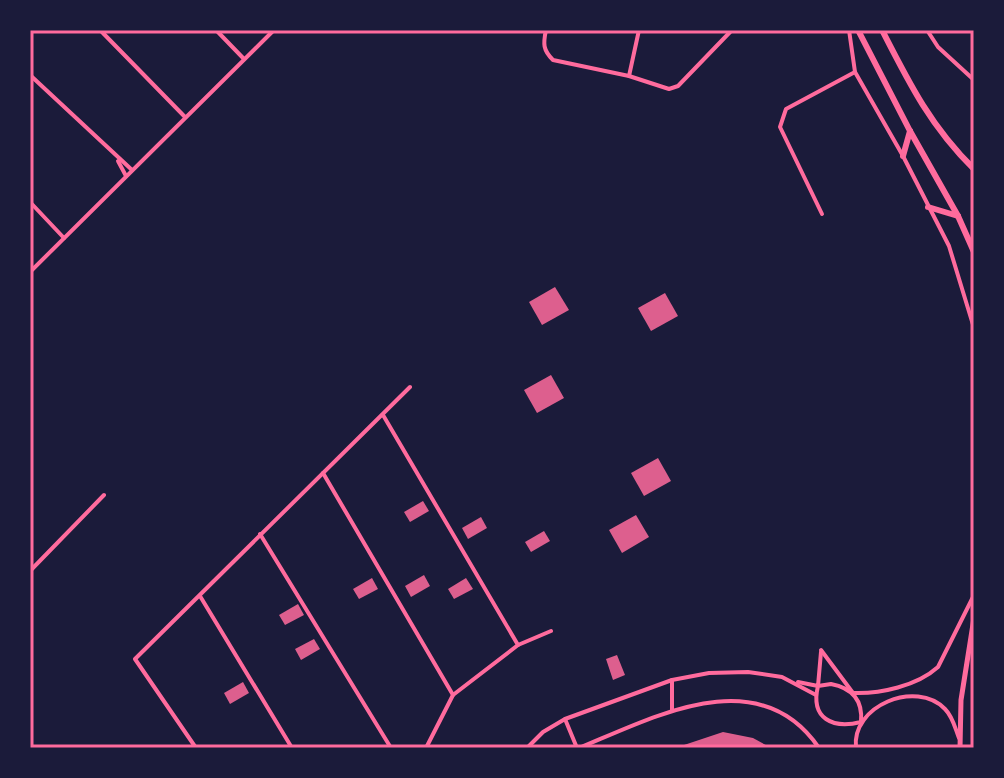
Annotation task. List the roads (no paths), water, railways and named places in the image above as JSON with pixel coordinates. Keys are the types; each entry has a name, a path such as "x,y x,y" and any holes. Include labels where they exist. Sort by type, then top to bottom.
{"highway":[{"path":"858,30 973,249"},
{"path":"882,30 921,105 940,133 974,169"},
{"path":"903,156 910,131"},
{"path":"928,207 958,216"},
{"path":"973,249 974,237"}],"main road":[{"path":"960,748 961,700 974,618"}],"street":[{"path":"100,30 186,118"},
{"path":"216,30 244,59"},
{"path":"30,272 274,30"},
{"path":"546,30 543,41 545,52 553,60 629,76 669,89 678,86 732,30"},
{"path":"629,76 639,30"},
{"path":"849,30 855,72 949,246 974,328"},
{"path":"927,30 938,47 974,80"},
{"path":"822,214 780,127 782,116 786,109 855,72"},
{"path":"30,75 132,170"},
{"path":"117,159 126,176"},
{"path":"964,159 974,161"},
{"path":"32,206 64,238"},
{"path":"196,748 135,659 410,387"},
{"path":"383,415 518,645"},
{"path":"323,473 453,695"},
{"path":"30,571 104,495"},
{"path":"260,534 391,748"},
{"path":"527,748 543,732 565,719 672,680 730,671 765,674 818,686 842,686 853,693 872,694 930,674 944,656 951,635 974,595"},
{"path":"200,596 292,748"},
{"path":"426,748 453,695 518,645 551,631"},
{"path":"821,650 853,693 862,712 861,722 838,724 820,714 816,695 821,650"},
{"path":"672,680 672,710"},
{"path":"794,682 816,695"},
{"path":"856,748 856,731 861,722 878,706 911,695 929,698 943,706 951,716 959,738"},
{"path":"565,719 578,748 672,710 717,701 740,701 764,705 801,725 819,748"}]}
